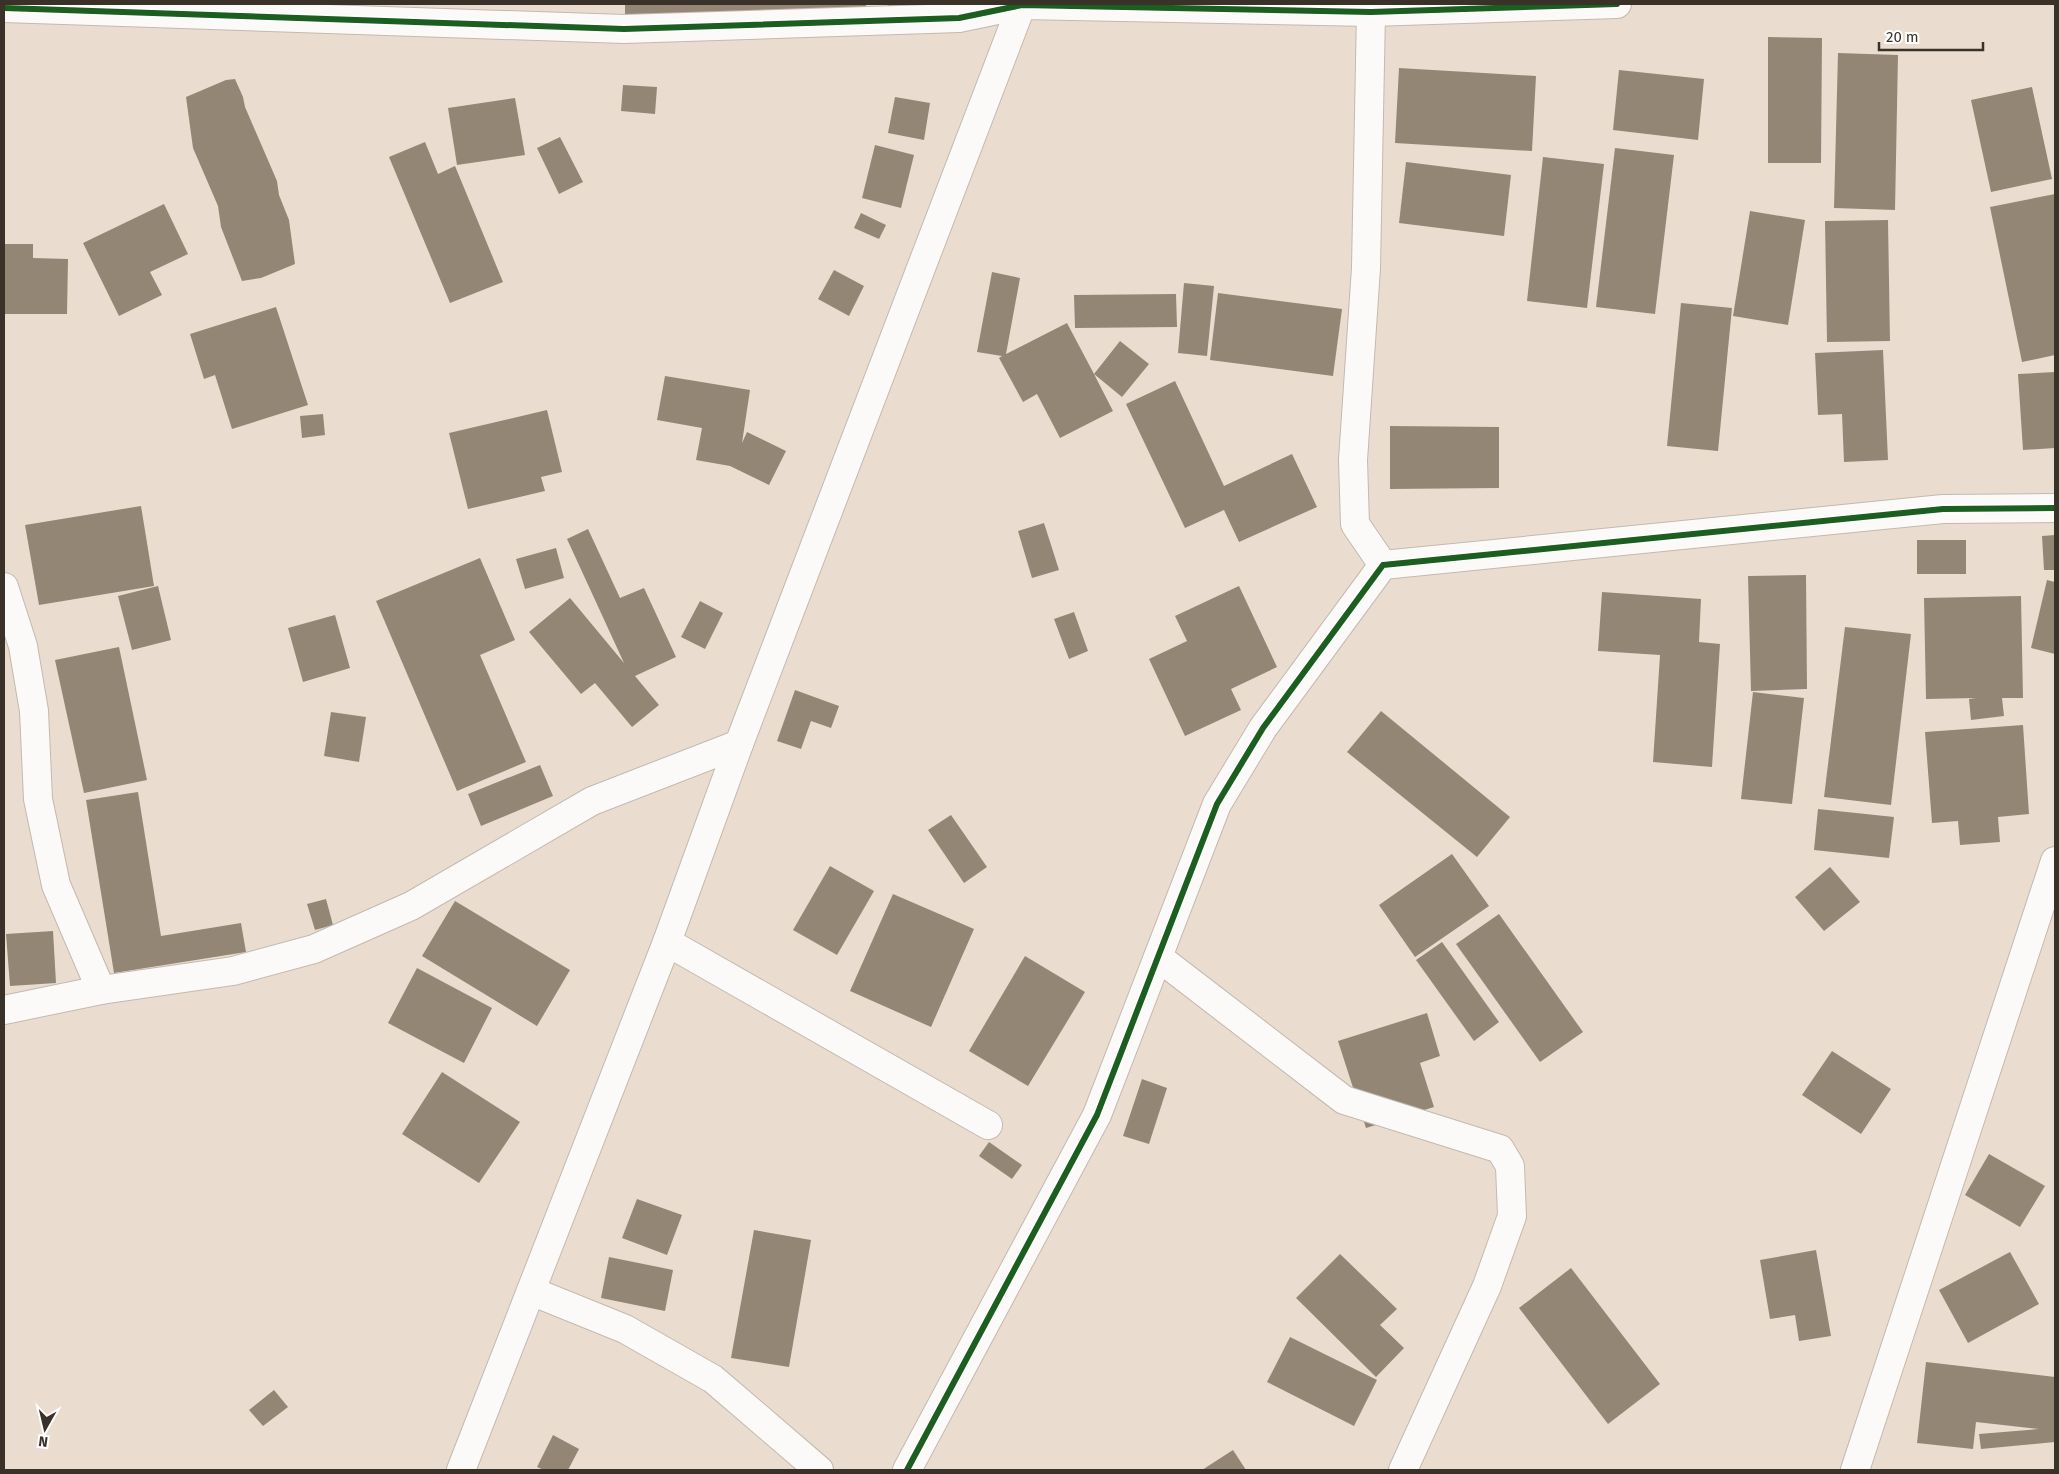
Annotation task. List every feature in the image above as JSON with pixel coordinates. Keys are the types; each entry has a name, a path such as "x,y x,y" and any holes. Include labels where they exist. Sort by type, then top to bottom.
{"street":[{"path":"4,8 624,29 959,18 1022,4 1371,12 1474,6 1617,4"},
{"path":"461,1470 667,942 739,744 1022,4"},
{"path":"1371,12 1366,268 1353,460 1355,524 1383,565"},
{"path":"907,1470 1097,1115 1217,804 1262,728 1383,565 1943,509 2055,508"},
{"path":"4,587 23,646 34,711 38,799 56,885 101,990"},
{"path":"4,1010 101,990 233,971 314,949 411,906 592,801 739,744"},
{"path":"1855,1470 2055,861"},
{"path":"667,942 988,1125"},
{"path":"1158,956 1344,1100 1500,1149 1510,1166 1512,1216 1486,1286 1403,1470"},
{"path":"530,1291 625,1329 713,1379 819,1470"}],"building":[{"path":"625,4 866,4 866,34 625,29"},
{"path":"888,4 931,4 930,20 887,16"},
{"path":"1768,37 1822,38 1821,163 1768,163"},
{"path":"1838,53 1898,55 1895,210 1834,208"},
{"path":"1399,68 1536,76 1532,151 1395,143"},
{"path":"1619,70 1704,79 1698,140 1613,130"},
{"path":"235,79 277,181 279,195 289,220 295,264 261,278 242,281 221,227 218,206 193,148 186,97 226,80"},
{"path":"623,85 657,87 655,114 621,111"},
{"path":"2032,87 2052,179 1991,192 1971,100"},
{"path":"895,97 930,103 924,140 888,133"},
{"path":"515,98 525,155 457,165 448,108"},
{"path":"560,137 583,182 559,194 537,148"},
{"path":"425,142 438,174 455,166 503,282 450,303 389,157"},
{"path":"875,145 914,155 901,208 862,198"},
{"path":"1615,148 1674,155 1655,314 1596,307"},
{"path":"1543,157 1604,164 1587,308 1527,301"},
{"path":"1406,162 1511,175 1504,236 1399,223"},
{"path":"2055,194 2055,355 2022,362 1990,207"},
{"path":"164,204 188,254 150,272 162,295 119,316 83,243"},
{"path":"1750,211 1805,220 1788,325 1733,316"},
{"path":"861,213 886,225 879,239 854,228"},
{"path":"1888,220 1890,341 1827,342 1825,221"},
{"path":"4,244 33,244 33,258 68,259 67,314 4,314"},
{"path":"834,270 864,286 849,316 818,299"},
{"path":"992,272 1020,278 1006,354 1067,323 1113,411 1060,438 1037,394 1023,402 999,358 1002,356 977,352"},
{"path":"1184,283 1214,286 1207,356 1178,353"},
{"path":"1218,293 1342,309 1333,376 1210,360"},
{"path":"1176,294 1177,327 1075,328 1074,295"},
{"path":"1681,303 1732,308 1718,451 1667,446"},
{"path":"276,307 308,405 232,429 215,375 204,379 190,334"},
{"path":"1120,341 1149,364 1122,397 1094,374"},
{"path":"1883,350 1888,460 1844,462 1842,414 1818,415 1815,353"},
{"path":"2055,372 2055,448 2023,450 2018,374"},
{"path":"665,376 750,390 742,443 747,432 786,451 769,485 730,466 696,460 702,428 657,420"},
{"path":"1175,381 1224,486 1292,454 1317,507 1239,542 1224,510 1185,528 1126,404"},
{"path":"547,410 562,472 541,477 545,491 468,509 449,433"},
{"path":"323,414 325,435 302,438 300,416"},
{"path":"1390,426 1499,427 1499,488 1390,489"},
{"path":"141,506 154,586 39,605 25,525"},
{"path":"1044,523 1059,570 1032,578 1018,531"},
{"path":"588,529 620,598 644,588 676,657 635,676 659,705 632,727 595,683 581,694 529,632 570,598 624,663 567,539"},
{"path":"2055,535 2055,570 2044,570 2042,536"},
{"path":"1917,540 1966,540 1966,574 1917,574"},
{"path":"556,548 564,578 525,589 516,559"},
{"path":"480,558 515,640 480,655 526,762 457,791 376,601"},
{"path":"1806,575 1807,689 1751,691 1748,576"},
{"path":"2047,580 2055,582 2055,654 2031,648"},
{"path":"158,586 171,640 132,650 118,596"},
{"path":"1239,586 1277,667 1231,689 1241,710 1185,736 1149,659 1187,641 1175,616"},
{"path":"1602,592 1701,599 1699,642 1720,644 1712,767 1653,762 1660,655 1598,651"},
{"path":"2021,596 2023,698 2002,698 2004,716 1971,720 1969,699 1976,698 1926,699 1924,598"},
{"path":"700,601 723,613 705,649 681,637"},
{"path":"1074,612 1088,651 1069,659 1054,619"},
{"path":"335,615 350,668 303,682 288,628"},
{"path":"1845,627 1911,634 1891,805 1824,797"},
{"path":"119,647 147,780 84,793 55,660"},
{"path":"795,690 839,706 831,728 811,721 801,749 777,741"},
{"path":"1753,692 1804,698 1792,804 1741,799"},
{"path":"1381,711 1510,817 1477,857 1347,752"},
{"path":"331,712 366,717 359,762 324,756"},
{"path":"2023,725 2029,814 1998,817 2000,842 1960,845 1958,821 1932,823 1925,732"},
{"path":"540,765 553,796 481,826 468,794"},
{"path":"138,792 161,936 241,923 246,952 114,973 86,800"},
{"path":"1818,809 1894,817 1889,858 1814,850"},
{"path":"951,815 987,867 964,883 928,830"},
{"path":"1452,854 1489,906 1415,957 1379,905"},
{"path":"830,866 874,891 837,955 793,930"},
{"path":"1830,867 1860,902 1824,931 1795,897"},
{"path":"893,894 974,929 931,1027 850,991"},
{"path":"326,899 333,925 315,930 307,904"},
{"path":"455,901 570,970 537,1026 422,956"},
{"path":"1499,914 1583,1032 1540,1062 1456,944"},
{"path":"53,931 56,983 10,986 6,934"},
{"path":"1442,942 1499,1022 1474,1041 1416,960"},
{"path":"1025,956 1085,992 1028,1086 969,1051"},
{"path":"417,968 492,1008 464,1063 388,1023"},
{"path":"1427,1013 1440,1056 1420,1063 1434,1107 1366,1128 1338,1041"},
{"path":"1832,1051 1891,1089 1861,1134 1802,1095"},
{"path":"442,1072 520,1122 479,1183 402,1134"},
{"path":"1142,1079 1167,1088 1149,1144 1123,1136"},
{"path":"989,1142 1022,1165 1012,1179 979,1156"},
{"path":"1989,1154 2045,1186 2020,1227 1965,1195"},
{"path":"637,1199 682,1215 667,1255 622,1238"},
{"path":"754,1230 811,1240 789,1367 731,1358"},
{"path":"1816,1250 1831,1336 1799,1341 1795,1315 1770,1319 1760,1260"},
{"path":"2010,1252 2039,1304 1968,1343 1939,1290"},
{"path":"1340,1254 1397,1309 1380,1325 1404,1348 1376,1377 1296,1298"},
{"path":"609,1257 673,1270 665,1311 601,1298"},
{"path":"1571,1268 1660,1384 1608,1424 1519,1308"},
{"path":"1290,1337 1377,1380 1354,1426 1267,1382"},
{"path":"1926,1362 2055,1377 2055,1442 1981,1449 1979,1434 2039,1429 1976,1422 1973,1449 1917,1443"},
{"path":"274,1390 288,1407 263,1426 249,1410"},
{"path":"553,1435 579,1449 568,1470 544,1470 537,1467"},
{"path":"1233,1450 1246,1470 1202,1470"}],"cycle path":[{"path":"4,8 624,29 959,18 1022,5 1371,12 1617,4"},
{"path":"907,1470 1097,1115 1217,804 1263,728 1383,565 1943,509 2055,508"}]}
